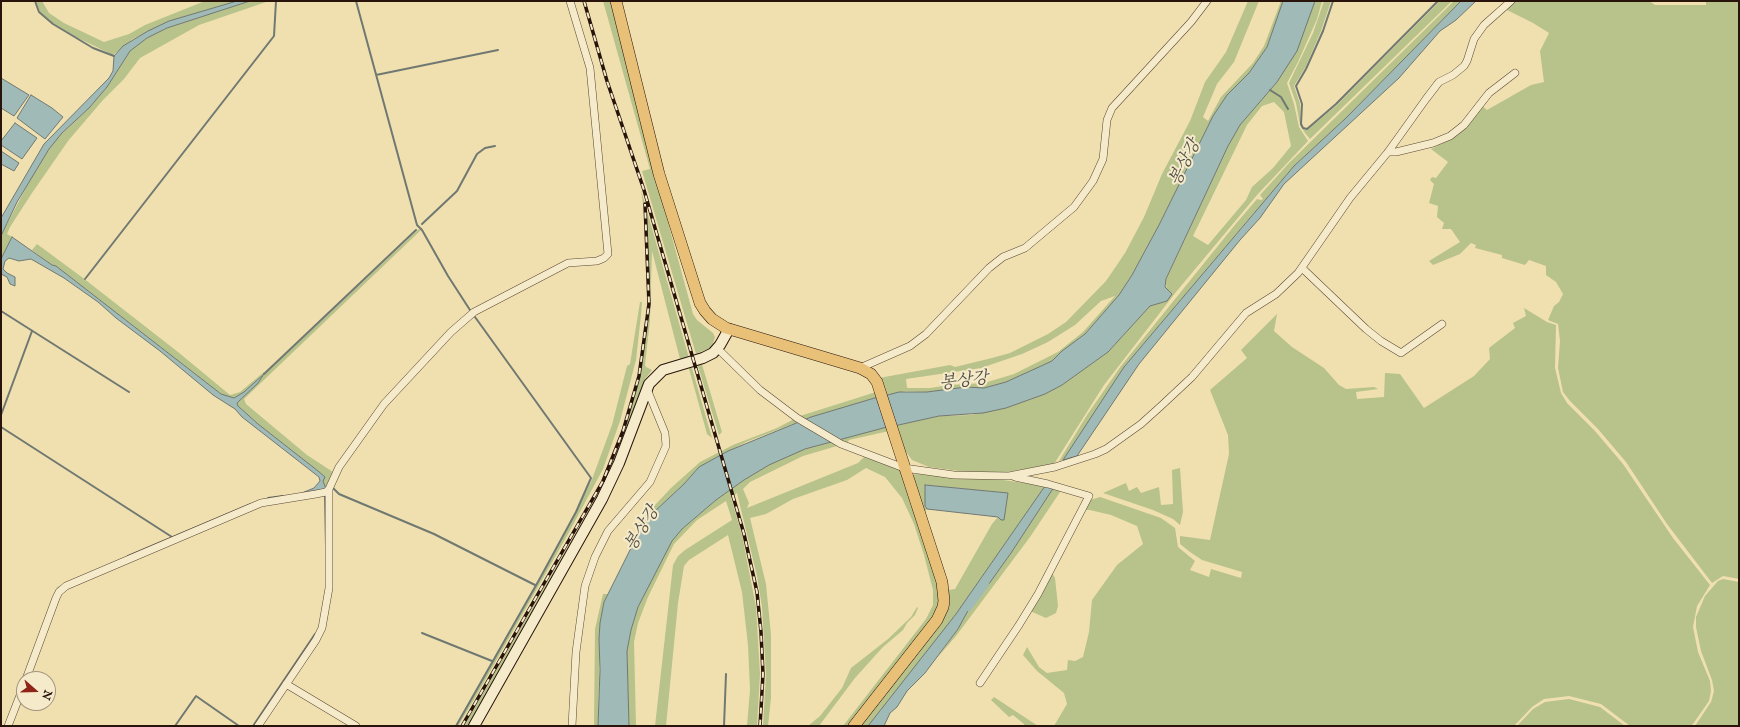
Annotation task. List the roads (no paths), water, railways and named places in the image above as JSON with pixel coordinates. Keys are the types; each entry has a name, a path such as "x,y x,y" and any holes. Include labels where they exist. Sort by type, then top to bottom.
{"main road":[{"path":"616,1 659,174 700,302 712,318 729,329 860,368 871,374 877,382 942,582 943,607 937,620 854,726"}],"street":[{"path":"258,726 316,640 326,615 330,573 329,490 339,467 384,404 451,332 474,312 568,264 597,261 604,258 608,254 590,68 570,1"},
{"path":"860,368 910,346 926,334 989,268 1003,257 1025,248 1074,207 1094,181 1103,158 1107,120 1112,108 1191,22 1207,1"},
{"path":"1010,476 1055,466 1095,454 1106,449 1140,424 1176,393 1246,313 1276,294 1302,268 1350,198 1388,152 1439,82 1453,75 1464,66 1468,61 1474,39 1484,25 1511,1"},
{"path":"1388,152 1396,152 1433,143 1450,136 1464,125 1489,93 1515,73"},
{"path":"1302,268 1366,329 1381,341 1401,352 1442,324"},
{"path":"474,726 602,499 619,463 647,389 663,370 703,358 717,348 729,329"},
{"path":"717,348 760,390 797,418 841,444 904,468 954,475 1010,476 1048,484 1089,496 1038,594 980,682"},
{"path":"572,726 576,652 582,601 587,578 594,557 608,531 650,482 666,446 665,433 647,389"},
{"path":"29,671 56,598 59,592 66,586 261,503 316,494 329,490"},
{"path":"286,684 356,726"},
{"path":"8,726 16,706"}],"water":[{"path":"237,1 250,1 167,28 147,38 130,51 107,87 89,108 62,133 49,149 17,202 1,236 1,218 44,144 109,78 113,71 114,56 123,46 148,31 169,21"},
{"path":"1283,1 1315,1 1297,51 1277,82 1240,125 1228,146 1166,279 1165,287 1172,294 1167,301 1150,306 1108,352 1062,385 1045,394 1006,408 983,413 939,416 894,426 884,396 899,392 927,392 966,387 984,388 1006,382 1052,361 1062,351 1085,334 1119,295 1132,275 1159,225 1213,116 1227,95 1249,73 1267,47"},
{"path":"1461,1 1476,1 1456,20 1440,31 1399,78 1284,184 1260,218 1240,240 1139,364 1077,456 1063,460 1124,367 1294,166 1346,118"},
{"path":"1,78 29,95 14,116 1,108"},
{"path":"31,95 63,117 45,139 17,118"},
{"path":"15,123 37,138 22,159 1,145 1,141"},
{"path":"1,151 19,163 14,171 1,164"},
{"path":"12,237 52,265 56,266 221,394 234,398 244,392 264,374 258,383 237,403 238,406 258,424 325,477 323,481 326,489 297,495 314,488 320,481 319,477 242,417 235,409 213,395 98,302 64,278 31,259 19,261 9,258 5,261 3,269 15,277 15,286 10,284 7,277 1,274 1,259"},
{"name":"봉상강","path":"878,397 887,427 805,449 769,465 744,480 716,500 682,529 672,541 638,607 631,630 627,651 629,726 598,726 600,670 599,639 604,602 639,532 654,512 684,484 699,467 728,451 811,417"},
{"path":"925,485 1008,493 1004,520 1001,520 998,517 927,509 925,506"},
{"path":"1045,486 1054,487 986,588 977,594 958,629 925,673 907,691 897,707 890,713 884,726 868,726 956,614"}],"waterway":[{"path":"35,1 39,12 53,24 93,48 114,56"},
{"path":"85,279 274,36 276,1"},
{"path":"356,1 417,225 422,230 448,276 470,310"},
{"path":"1333,1 1323,31 1306,69 1296,86 1302,104 1301,124 1303,128 1307,129 1336,104 1438,1"},
{"path":"376,75 498,50"},
{"path":"1270,90 1281,97 1288,109"},
{"path":"422,224 457,191 477,154 485,148 495,146"},
{"path":"264,374 416,230"},
{"path":"1,311 129,392"},
{"path":"456,726 539,580 576,512 591,478 475,317"},
{"path":"1,415 32,331"},
{"path":"1,427 172,537"},
{"path":"333,488 339,494 434,534 535,585"},
{"path":"268,498 283,496"},
{"path":"325,497 326,546"},
{"path":"128,556 251,504"},
{"path":"968,607 985,584"},
{"path":"422,633 492,661"},
{"path":"253,726 315,634"},
{"path":"724,726 726,674"},
{"path":"175,726 196,696 239,726"}],"railway":[{"path":"584,1 607,81 644,190 744,534 757,592 761,632 763,674 760,726"},
{"path":"462,726 603,481 623,431 639,376 649,304 645,204"}]}
